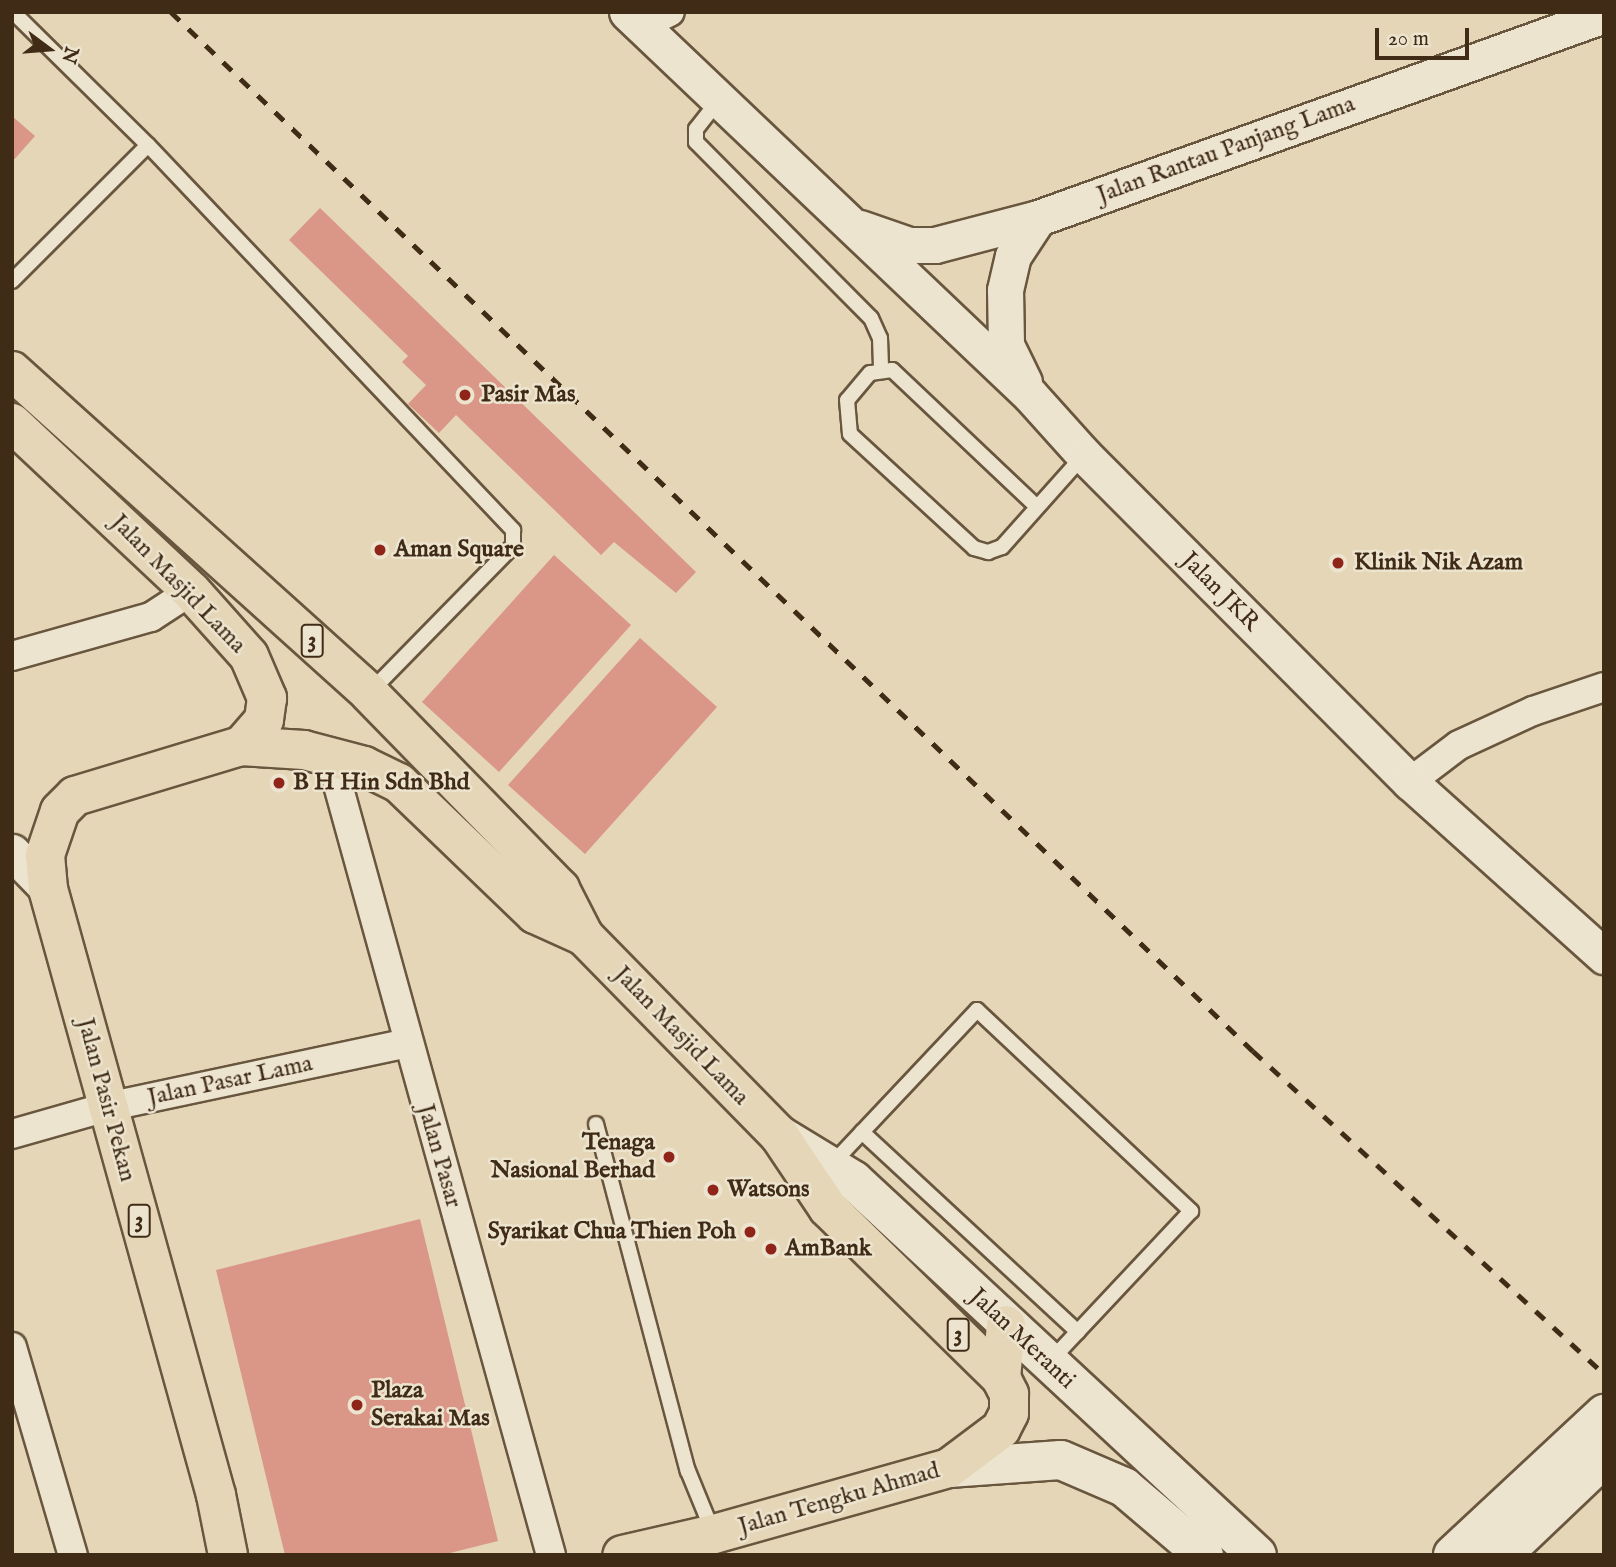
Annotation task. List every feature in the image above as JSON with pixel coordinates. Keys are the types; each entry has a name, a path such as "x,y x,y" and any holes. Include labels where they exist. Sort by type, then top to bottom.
{"highway":[{"name":"Jalan Masjid Lama","path":"12,371 369,692 560,889 584,936 779,1135"},
{"name":"Jalan Masjid Lama","path":"12,423 191,591 249,656 262,678 267,698 264,720 241,746"},
{"name":"Jalan Masjid Lama","path":"241,746 277,746 330,756 364,766 399,783 535,914 584,936"},
{"name":"3","path":"48,889 49,833 60,811 75,796 241,746"},
{"name":"Jalan Pasir Pekan","path":"48,889 216,1495 228,1555"},
{"name":"3","path":"779,1135 828,1208 1001,1378"},
{"path":"1001,1378 1006,1325"},
{"name":"Jalan Tengku Ahmad","path":"622,1555 717,1544 949,1468 1001,1429 1009,1413 1009,1394 1001,1378"},
{"name":"3","path":"216,1495 255,1555"}],"main road":[{"name":"Jalan Meranti","path":"779,1135 853,1180 1048,1364 1257,1555"},
{"path":"1453,1555 1601,1445"},
{"path":"1502,1555 1601,1445"},
{"path":"949,1468 1061,1460 1124,1487 1204,1555"}],"street":[{"name":"Jalan Rantau Panjang Lama","path":"844,221 898,242 934,245 1038,218 1604,15"},
{"name":"Jalan JKR","path":"646,17 718,101 1030,395 1084,455 1410,782 1604,956"},
{"path":"1030,395 1006,345 1005,290 1013,257 1038,218"},
{"path":"12,656 151,617 191,591"},
{"path":"1410,782 1459,745 1533,711 1604,687"},
{"name":"Jalan Pasar","path":"330,756 407,1044 551,1555"},
{"path":"12,852 48,889"},
{"name":"Jalan Pasar Lama","path":"12,1134 107,1107 407,1044"},
{"path":"12,1348 73,1555"}],"lane":[{"path":"13,12 148,145 513,530 513,546 369,692"},
{"path":"718,101 696,129 696,142 871,318 880,338 881,369"},
{"path":"12,281 148,145"},
{"path":"1036,506 892,370 881,369 870,373 847,400 850,433 974,548 988,552 1002,547 1084,455"},
{"path":"830,1166 977,1010 1191,1211 1048,1364"},
{"path":"596,1124 688,1471 717,1544"},
{"path":"862,1132 1077,1332"}],"building":[{"path":"12,116 35,136 12,162"},
{"name":"Pasir Mas","path":"320,208 696,572 676,593 614,542 601,555 456,415 439,433 408,404 426,385 402,362 408,356 289,240"},
{"path":"554,555 631,625 499,772 422,702"},
{"path":"640,638 717,707 585,854 508,785"},
{"name":"Plaza Serakai Mas","path":"420,1219 498,1541 442,1555 285,1555 216,1270"}],"railway":[{"path":"171,12 1253,1051 1604,1374"}],"place":[{"name":"Pasir Mas","path":"465,395"},
{"name":"Aman Square","path":"380,550"},
{"name":"Klinik Nik Azam","path":"1338,563"},
{"name":"B H Hin Sdn Bhd","path":"279,783"},
{"name":"Tenaga Nasional Berhad","path":"669,1157"},
{"name":"Watsons","path":"713,1190"},
{"name":"Syarikat Chua Thien Poh","path":"750,1232"},
{"name":"AmBank","path":"771,1249"},
{"name":"Plaza Serakai Mas","path":"357,1405"}]}
